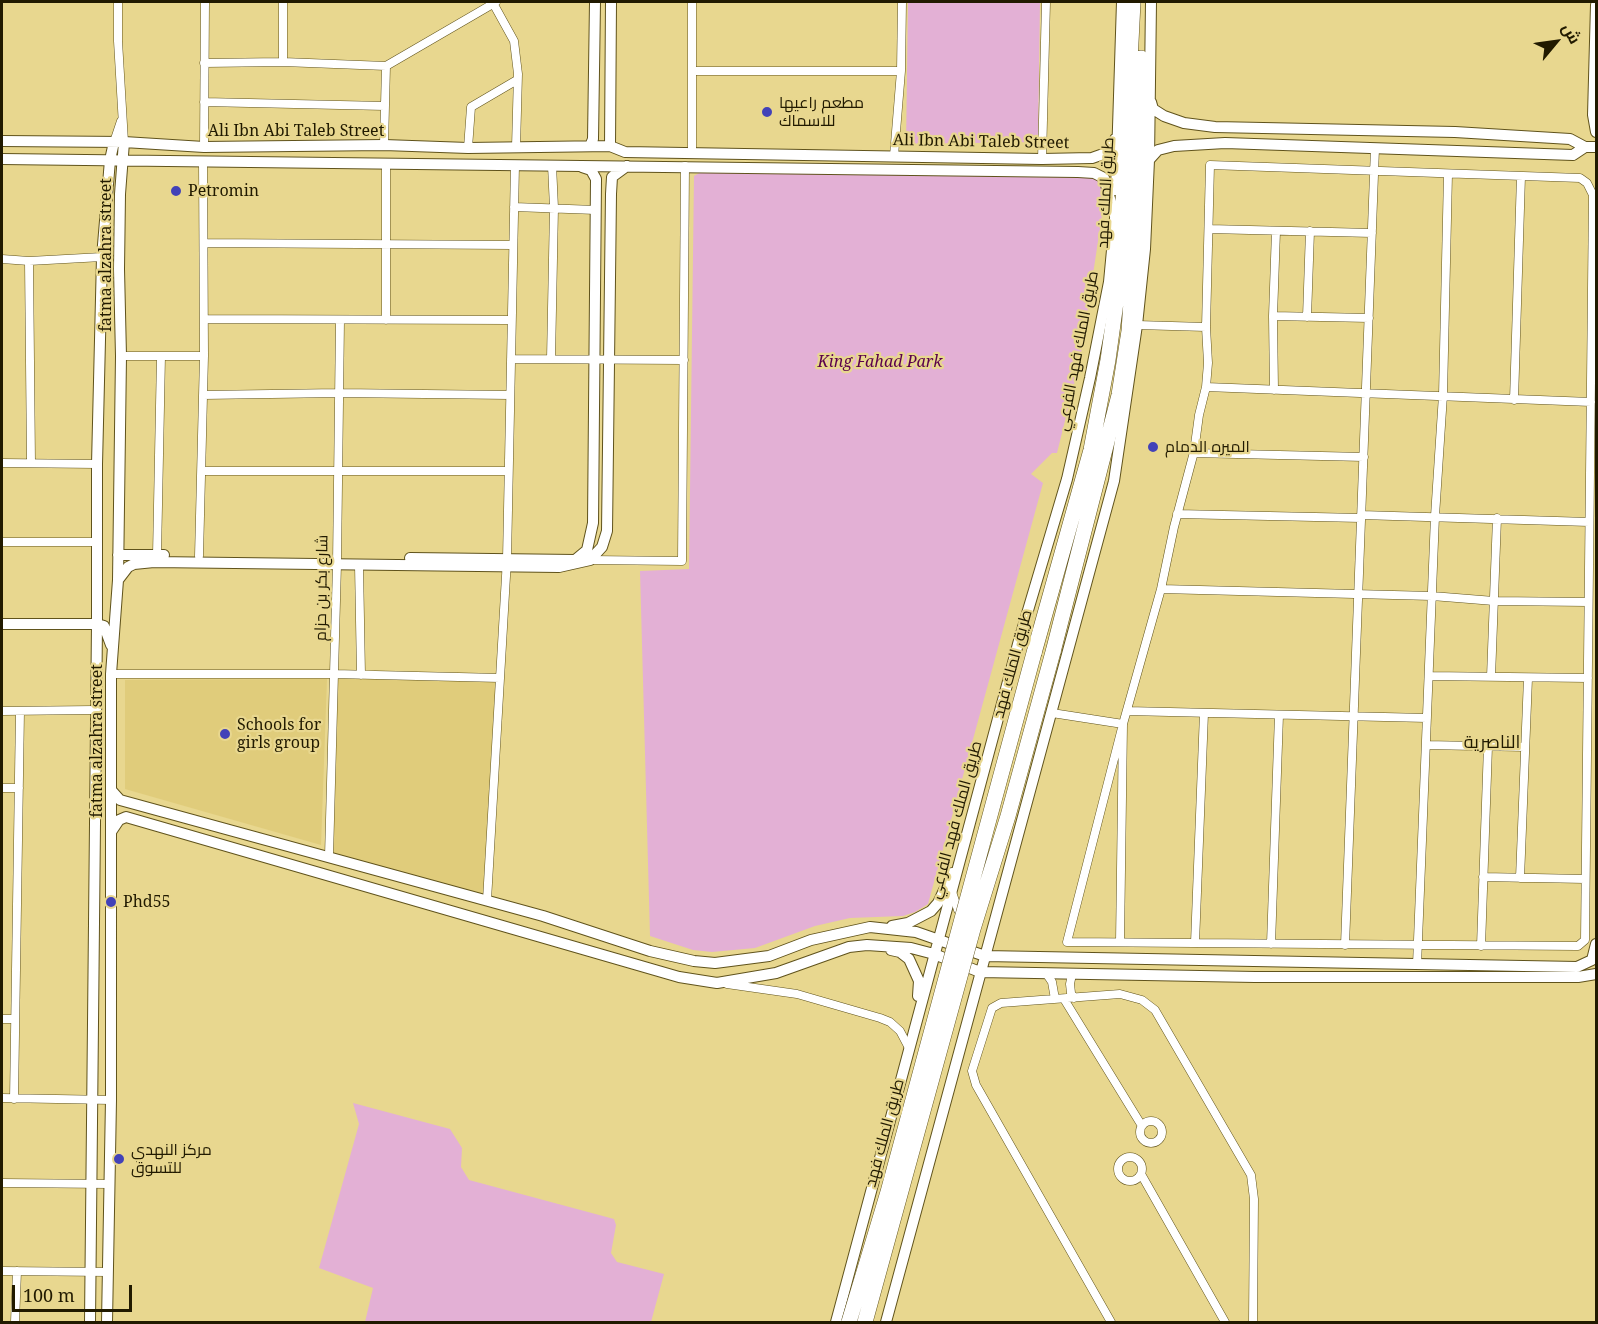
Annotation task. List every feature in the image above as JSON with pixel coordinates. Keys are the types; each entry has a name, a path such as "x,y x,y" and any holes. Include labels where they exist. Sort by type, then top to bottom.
{"highway":[{"name":"طريق الملك فهد","path":"849,1323 888,1192 1091,450 1108,360 1119,280 1133,2"},
{"name":"طريق الملك فهد","path":"865,1323 973,929 1008,816 1053,652 1119,395 1130,331 1142,2"},
{"path":"1095,494 1124,406 1137,326 1135,238"},
{"path":"1091,450 1109,282"}],"street":[{"path":"90,1323 97,624 96,464 102,257 110,160 119,142 123,126 118,2"},
{"path":"204,147 205,2"},
{"path":"283,2 283,62"},
{"path":"204,63 283,62 386,66 495,2 514,41 518,80 516,147"},
{"path":"590,146 593,139 595,2"},
{"path":"610,146 611,2"},
{"path":"692,2 692,152"},
{"path":"894,156 901,71 902,2"},
{"path":"1042,159 1046,2"},
{"name":"طريق الملك فهد الفرعي","path":"836,1323 1018,644 1066,479 1109,282 1115,216 1122,2"},
{"path":"886,1323 1114,482 1137,326 1145,249 1149,160 1151,2"},
{"path":"1596,5 1593,115 1596,132"},
{"path":"384,145 386,66"},
{"path":"692,71 901,71"},
{"path":"468,148 471,107 518,80"},
{"path":"1149,92 1153,108 1164,116 1184,123 1215,128 1455,132 1570,139 1591,147"},
{"path":"204,102 385,106"},
{"name":"Ali Ibn Abi Taleb Street","path":"2,141 119,142 204,147 610,146 625,152 1042,159 1092,158 1109,152 1113,147 1118,128"},
{"name":"fatma alzahra street","path":"107,1323 111,1100 111,674 118,580 121,356 119,269 123,159 119,142"},
{"path":"1149,160 1158,150 1174,146 1225,143 1573,155 1591,147"},
{"path":"1345,945 1375,148"},
{"path":"1084,158 1098,162 1099,165 1097,170 1084,172"},
{"name":"Ali Ibn Abi Taleb Street","path":"2,159 1084,172 1094,173 1104,178 1115,216"},
{"path":"199,556 204,356 204,161"},
{"path":"386,164 386,320"},
{"path":"487,900 506,563 515,165"},
{"path":"551,359 554,208 552,165"},
{"path":"590,560 602,547 607,531 612,177 629,165"},
{"path":"1210,165 1375,171 1580,178 1587,183 1593,195 1585,940 1578,946 1067,942 1126,711 1161,589 1194,453 1208,363 1206,327 1210,165"},
{"path":"118,555 337,561 359,565 575,560 588,550 593,523 596,180 591,170 579,166"},
{"path":"118,580 128,567 134,564 154,562 506,563 559,567 590,560 682,561 685,166"},
{"path":"1417,965 1435,516 1443,395 1448,174"},
{"path":"1514,400 1521,176"},
{"path":"514,207 596,210"},
{"path":"1209,229 1372,233"},
{"path":"1274,390 1273,316 1276,231"},
{"path":"1307,317 1310,231"},
{"path":"204,243 513,245"},
{"path":"2,259 29,261 107,255 119,269"},
{"path":"29,261 31,463"},
{"path":"1273,316 1369,318"},
{"path":"204,319 512,320"},
{"name":"شارع بكر بن حزام","path":"328,856 337,561 340,320"},
{"path":"1137,326 1206,327"},
{"path":"121,356 204,356"},
{"path":"157,555 161,356"},
{"path":"511,359 684,360"},
{"path":"1206,387 1591,402"},
{"path":"203,395 339,393 510,395"},
{"path":"1194,453 1364,457"},
{"path":"2,463 96,464"},
{"path":"202,471 508,471"},
{"path":"1178,514 1435,516 1589,522"},
{"path":"1491,677 1497,518"},
{"path":"2,542 96,542"},
{"path":"359,565 361,675"},
{"path":"1161,589 1358,594 1494,601 1588,602"},
{"path":"2,624 97,624 104,626 113,651"},
{"path":"111,674 334,674 500,678"},
{"path":"1429,676 1588,678"},
{"path":"1520,878 1528,678"},
{"path":"2,711 95,711"},
{"path":"14,1099 20,711"},
{"path":"1126,711 1427,718"},
{"path":"1052,713 1123,724"},
{"path":"1195,943 1204,713"},
{"path":"1271,944 1279,715"},
{"path":"1120,942 1123,724"},
{"path":"1426,745 1525,747"},
{"path":"1481,946 1488,746"},
{"path":"2,788 19,788"},
{"path":"111,790 120,801 487,900 650,951 694,961 715,963 769,956 811,940 870,927 908,923 931,911 938,903 963,852"},
{"path":"111,832 119,820 126,817 679,977 797,994 890,1022 900,1030 909,1048"},
{"path":"1483,877 1585,879"},
{"path":"952,892 958,910 970,915 985,917 996,912"},
{"path":"870,927 916,932 939,938 985,956 1577,967 1592,960 1596,944"},
{"path":"717,983 776,973 849,947 867,945 911,948 934,954 980,972 1255,977 1578,977 1596,974"},
{"path":"867,945 900,952 909,959 919,981 917,1019"},
{"path":"1046,973 1059,999 1142,1126"},
{"path":"1072,974 1070,984 1074,999"},
{"path":"1111,1323 976,1085 972,1071 992,1008 1001,1003 1120,994 1142,1000 1155,1010 1251,1175 1253,1323"},
{"path":"2,1019 15,1019"},
{"path":"2,1098 111,1100"},
{"path":"1141,1174 1225,1323"},
{"path":"2,1183 109,1184"},
{"path":"2,1271 108,1272"},
{"path":"15,1323 17,1271"}],"shaded area":[{"path":"334,674 500,678 487,900 329,856"},
{"name":"Schools for girls group","path":"327,679 321,845 125,789 125,680"}],"green space":[{"path":"908,2 1040,2 1038,142 906,144"},
{"name":"King Fahad Park","path":"703,171 1094,176 1099,178 1105,195 1080,360 1057,453 1052,453 1031,474 1043,483 928,904 903,916 850,918 815,926 755,948 712,952 693,950 650,936 640,571 689,569 694,176"},
{"path":"353,1103 450,1129 462,1148 461,1167 469,1180 614,1219 616,1225 611,1253 617,1262 664,1274 651,1322 365,1322 373,1288 319,1268 359,1124"}],"place":[{"name":"مطعم راعيها للاسماك","path":"767,112"},
{"name":"Petromin","path":"176,191"},
{"name":"الميره الدمام","path":"1153,447"},
{"name":"Schools for girls group","path":"225,734"},
{"name":"Phd55","path":"111,902"},
{"name":"مركز النهدي للتسوق","path":"119,1159"}],"district":[{"name":"الناصرية","path":"1492,743"}]}
